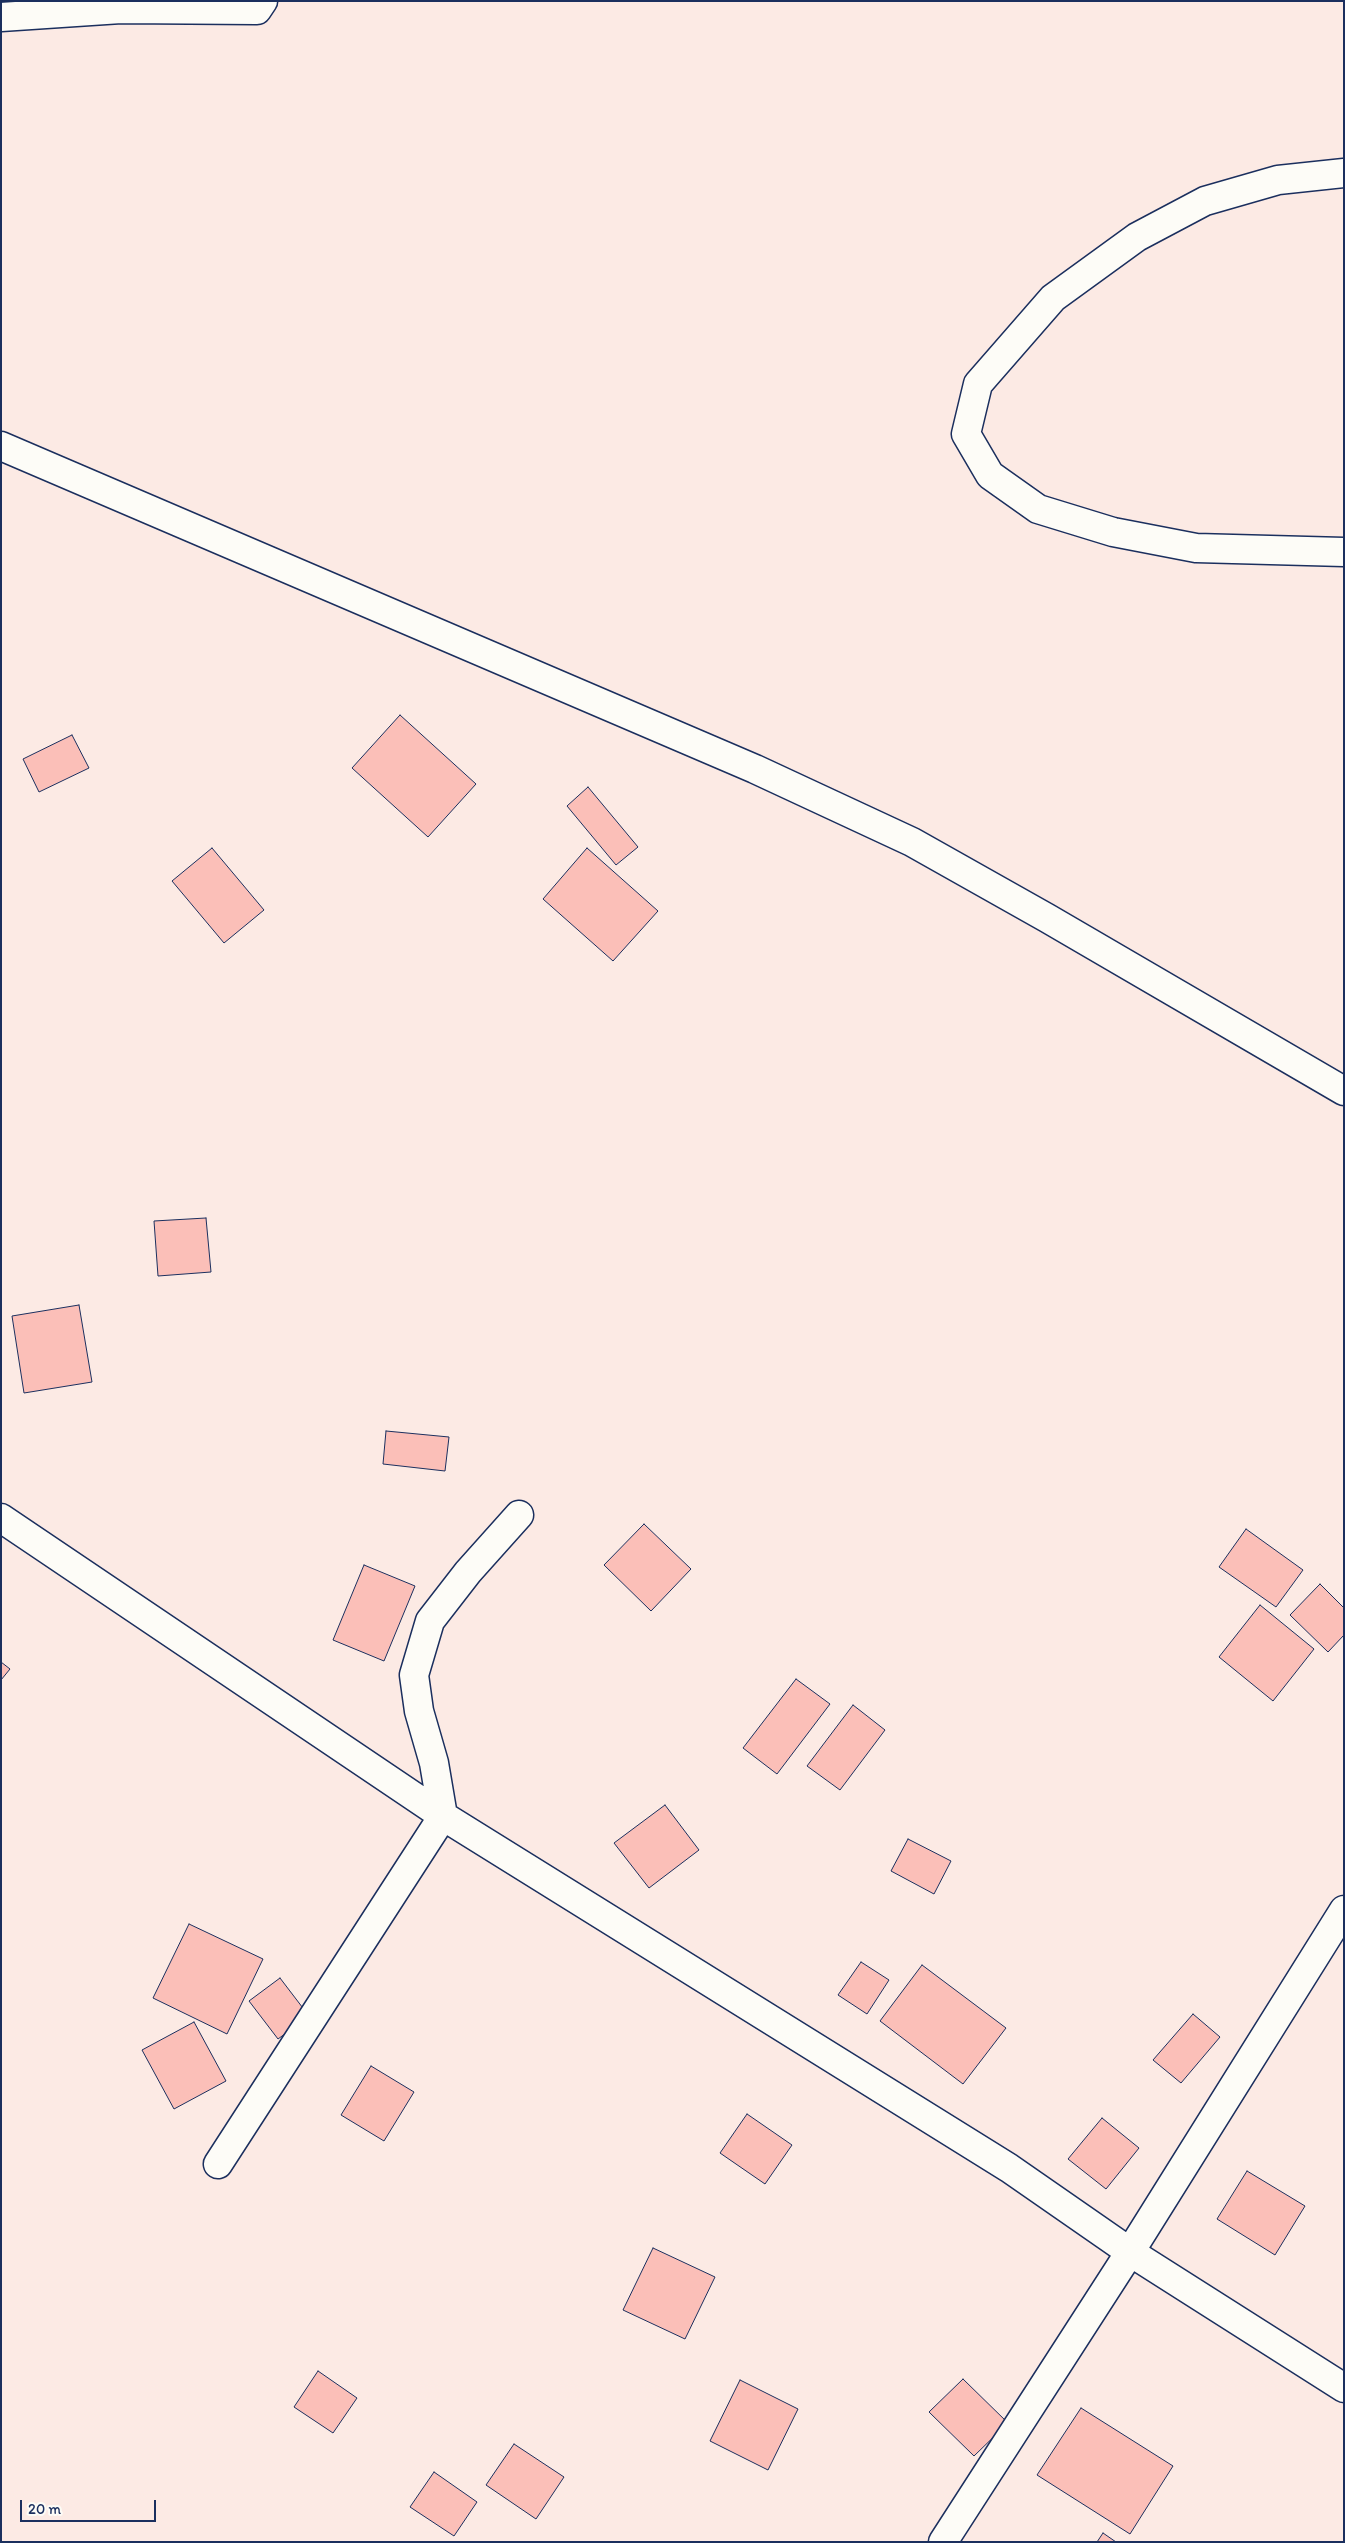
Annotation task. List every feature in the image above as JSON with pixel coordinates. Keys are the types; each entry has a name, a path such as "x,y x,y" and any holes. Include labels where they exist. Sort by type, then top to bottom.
{"street":[{"path":"1,17 121,9 260,5"},
{"path":"1344,173 1278,180 1205,202 1137,237 1053,298 984,377 978,384 966,434 990,475 1038,509 1047,512 1113,532 1196,548 1344,552"},
{"path":"1,446 755,769 912,842 1048,918 1344,1091"},
{"path":"218,2164 444,1816 434,1763 419,1711 414,1675 430,1621 468,1572 519,1515"},
{"path":"1,1518 444,1816 1008,2168 1130,2252 1344,2388"},
{"path":"943,2542 1130,2252 1344,1910"}],"building":[{"path":"400,715 476,784 428,837 352,768"},
{"path":"72,735 89,768 39,792 23,759"},
{"path":"588,787 638,847 616,865 567,806"},
{"path":"212,848 264,910 224,943 172,881"},
{"path":"587,848 658,911 613,961 543,899"},
{"path":"206,1218 211,1272 158,1276 154,1221"},
{"path":"79,1305 92,1382 24,1393 12,1316"},
{"path":"386,1431 449,1437 445,1471 383,1464"},
{"path":"644,1524 691,1569 651,1611 604,1565"},
{"path":"1246,1529 1303,1570 1276,1607 1219,1567"},
{"path":"364,1565 415,1586 384,1661 333,1640"},
{"path":"1320,1584 1344,1608 1344,1635 1328,1652 1290,1615"},
{"path":"1260,1605 1314,1649 1273,1701 1219,1657"},
{"path":"1,1662 10,1669 1,1680"},
{"path":"796,1679 830,1704 777,1774 743,1748"},
{"path":"853,1705 885,1730 840,1790 807,1766"},
{"path":"665,1805 699,1850 649,1888 614,1843"},
{"path":"908,1839 951,1861 934,1894 891,1871"},
{"path":"189,1924 263,1959 227,2034 153,1998"},
{"path":"861,1962 889,1980 867,2014 838,1995"},
{"path":"922,1965 1006,2028 963,2084 880,2021"},
{"path":"280,1978 309,2016 278,2039 249,2001"},
{"path":"1193,2014 1220,2037 1181,2083 1153,2060"},
{"path":"194,2022 226,2081 174,2109 142,2050"},
{"path":"371,2066 414,2092 384,2141 341,2115"},
{"path":"747,2114 792,2145 765,2184 720,2153"},
{"path":"1102,2118 1139,2148 1106,2189 1068,2159"},
{"path":"1247,2171 1305,2206 1275,2255 1217,2219"},
{"path":"653,2248 715,2277 685,2339 623,2310"},
{"path":"318,2371 357,2398 333,2433 294,2407"},
{"path":"963,2379 1008,2423 974,2456 929,2412"},
{"path":"740,2380 798,2409 768,2470 710,2441"},
{"path":"1081,2408 1173,2466 1130,2534 1037,2475"},
{"path":"514,2444 564,2477 536,2519 486,2485"},
{"path":"434,2472 477,2502 454,2536 410,2507"},
{"path":"1103,2533 1116,2542 1097,2542"}]}
